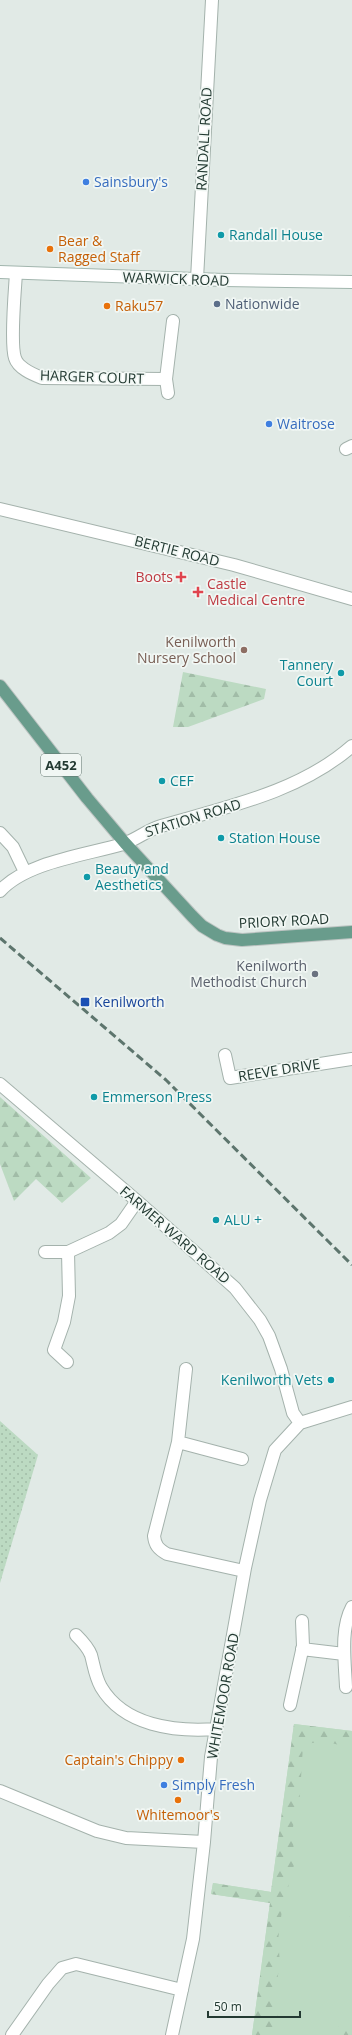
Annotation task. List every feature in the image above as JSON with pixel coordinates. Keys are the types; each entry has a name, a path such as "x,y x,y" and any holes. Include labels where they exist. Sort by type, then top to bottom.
{"main road":[{"name":"A452","path":"0,686 74,782 125,843"},
{"name":"PRIORY ROAD","path":"125,843 202,926 225,938 259,940 352,932"}],"street":[{"name":"RANDALL ROAD","path":"197,279 212,0"},
{"name":"WARWICK ROAD","path":"0,272 197,279 352,282"},
{"name":"HARGER COURT","path":"16,273 13,344 15,358 31,374 42,378 166,379"},
{"path":"168,393 166,379 173,321"},
{"name":"BERTIE ROAD","path":"0,509 227,563 352,598"},
{"name":"STATION ROAD","path":"0,891 7,883 25,872 81,854 125,843 145,831 228,808 298,780 327,765 352,746"},
{"path":"0,833 13,847 25,872"},
{"name":"REEVE DRIVE","path":"225,1055 230,1078 352,1059"},
{"name":"FARMER WARD ROAD","path":"0,1084 229,1282 260,1320 276,1352 293,1413 300,1424"},
{"path":"45,1252 68,1252 109,1232 121,1224 137,1201"},
{"path":"67,1362 50,1348 64,1322 70,1296 68,1252"},
{"path":"186,1369 178,1442 154,1536 155,1544 160,1550 167,1554 244,1571"},
{"name":"WHITEMOOR ROAD","path":"172,2035 193,1939 204,1842 211,1757 244,1571 260,1500 275,1450 300,1424 352,1406"},
{"path":"178,1442 242,1459"},
{"path":"346,1687 344,1654 347,1616 352,1607"},
{"path":"290,1705 302,1649 302,1621"},
{"path":"76,1635 91,1654 94,1672 101,1688 113,1703 127,1715 148,1724 173,1728 216,1730"},
{"path":"302,1649 344,1654"},
{"path":"0,1792 97,1831 126,1838 204,1842"},
{"path":"12,2035 57,1973 62,1968 76,1964 182,1990"}],"green space":[{"path":"183,672 266,689 264,699 188,727 173,727"},
{"path":"0,1097 91,1178 62,1203 36,1179 14,1201 0,1164"},
{"path":"0,1421 38,1455 0,1583"},
{"path":"294,1724 352,1731 352,2035 252,2035 270,1903 211,1894 213,1883 271,1892"},
{"path":"294,1724 352,1731 352,1750 340,1745 321,1742 303,1745 300,1795 293,1827 294,1865 282,1910 278,1940 280,1963 275,1993 279,2011 270,2035 252,2035 270,1903 211,1894 213,1883 271,1892"},
{"path":"351,1914 352,1915 352,1939 345,1924"},
{"path":"352,2017 352,2035 337,2035 340,2020"}],"railway":[{"path":"0,938 166,1080 352,1265"}],"place":[{"name":"Sainsbury's","path":"86,182"},
{"name":"Randall House","path":"221,235"},
{"name":"Bear & Ragged Staff","path":"50,249"},
{"name":"Nationwide","path":"217,304"},
{"name":"Raku57","path":"107,306"},
{"name":"Waitrose","path":"269,424"},
{"name":"Boots","path":"181,577"},
{"name":"Castle Medical Centre","path":"198,592"},
{"name":"Kenilworth Nursery School","path":"244,650"},
{"name":"Tannery Court","path":"341,673"},
{"name":"CEF","path":"162,781"},
{"name":"Station House","path":"221,838"},
{"name":"Beauty and Aesthetics","path":"87,877"},
{"name":"Kenilworth Methodist Church","path":"315,974"},
{"name":"Kenilworth","path":"85,1002"},
{"name":"Emmerson Press","path":"94,1097"},
{"name":"ALU +","path":"216,1220"},
{"name":"Kenilworth Vets","path":"331,1380"},
{"name":"Captain's Chippy","path":"181,1760"},
{"name":"Simply Fresh","path":"164,1785"},
{"name":"Whitemoor's","path":"178,1800"}]}
